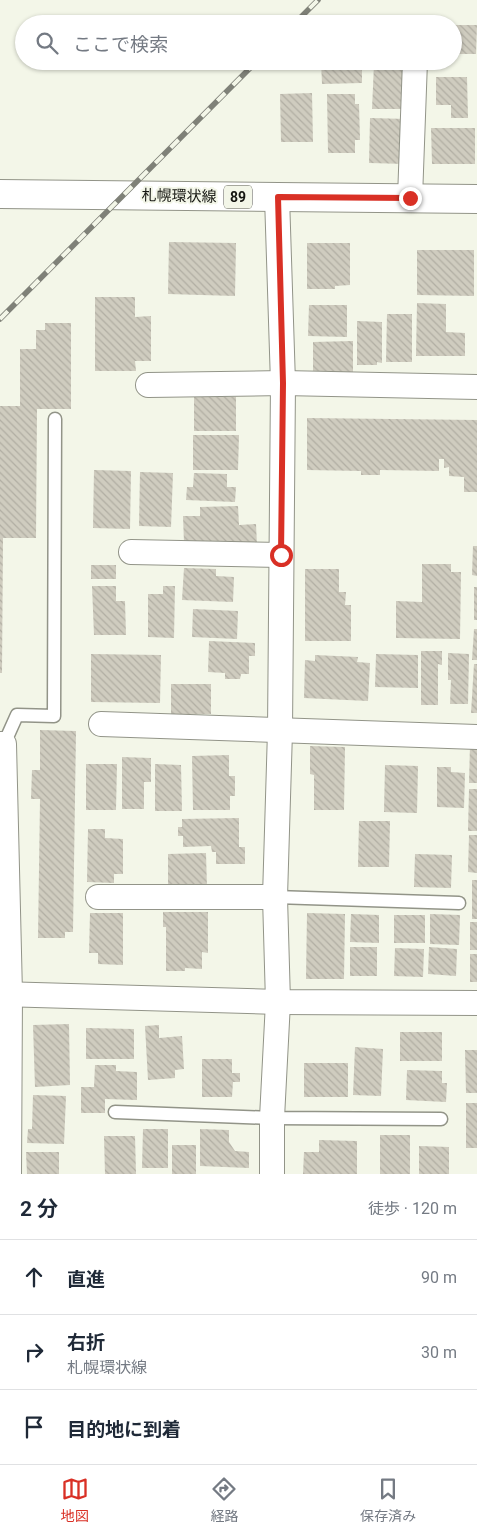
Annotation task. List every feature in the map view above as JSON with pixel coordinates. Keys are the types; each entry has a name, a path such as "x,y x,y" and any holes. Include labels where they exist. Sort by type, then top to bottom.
{"main road":[{"name":"札幌環状線","path":"0,194 477,199"}],"street":[{"path":"410,198 415,70"},
{"path":"272,1174 272,1118 278,1002 275,897 280,731 283,383 278,197"},
{"path":"148,385 283,383 477,387"},
{"path":"131,552 281,555"},
{"path":"101,724 477,737"},
{"path":"2,744 9,1174"},
{"path":"98,897 275,897"},
{"path":"5,994 278,1002 477,1003"}],"lane":[{"path":"2,744 16,715 54,716 54,419"},
{"path":"275,897 459,903"},
{"path":"115,1112 272,1118 441,1119"}],"building":[{"path":"462,25 477,25 476,54 462,54"},
{"path":"321,70 362,70 362,83 322,84"},
{"path":"374,70 406,70 404,109 372,109"},
{"path":"436,77 467,77 468,118 451,118 451,105 436,105"},
{"path":"312,93 313,142 281,142 280,94"},
{"path":"327,94 355,94 355,104 359,104 360,140 355,140 355,153 328,153"},
{"path":"370,118 408,119 406,164 369,163"},
{"path":"431,128 475,128 475,164 432,164"},
{"path":"169,242 236,243 235,296 168,294"},
{"path":"307,243 350,243 350,285 335,286 335,289 307,289"},
{"path":"417,250 474,250 474,296 417,295"},
{"path":"95,297 135,297 135,317 151,316 151,361 135,361 136,371 95,371"},
{"path":"417,303 446,304 446,332 465,333 465,356 416,356"},
{"path":"309,305 347,305 347,337 308,336"},
{"path":"387,314 412,314 412,362 386,362"},
{"path":"357,321 382,322 382,363 377,362 377,365 357,365"},
{"path":"45,323 71,323 71,409 37,409 36,538 3,538 2,673 0,673 0,406 20,406 20,349 36,349 36,330 45,330"},
{"path":"353,341 353,373 313,372 313,342"},
{"path":"194,396 236,397 236,431 194,431"},
{"path":"307,418 477,420 477,492 464,492 464,477 449,476 449,467 444,468 444,459 439,459 439,471 380,470 380,475 361,475 361,471 307,470"},
{"path":"193,435 239,435 238,470 193,470"},
{"path":"94,470 131,471 130,529 93,528"},
{"path":"140,472 173,473 171,527 139,526"},
{"path":"194,473 227,474 227,487 236,487 235,502 186,500 187,487 193,487"},
{"path":"238,506 239,525 256,524 257,545 184,543 183,516 200,516 200,507"},
{"path":"473,546 477,546 477,576 472,575"},
{"path":"422,564 451,564 451,572 461,572 460,639 396,638 396,601 422,602"},
{"path":"91,565 116,565 116,579 91,579"},
{"path":"184,568 216,569 216,576 234,577 233,602 182,600"},
{"path":"305,569 339,569 339,592 346,592 345,605 351,605 351,641 305,641"},
{"path":"92,586 116,586 116,601 125,601 126,635 94,635"},
{"path":"163,586 175,586 174,638 148,637 148,594 163,594"},
{"path":"474,587 477,587 477,620 474,620"},
{"path":"193,609 238,611 237,639 192,637"},
{"path":"474,629 477,629 477,660 472,660"},
{"path":"209,641 255,643 255,656 249,656 249,674 241,674 240,679 225,679 225,673 208,672"},
{"path":"421,651 442,651 442,665 438,664 438,705 421,705"},
{"path":"448,653 469,654 468,704 450,704 451,680 448,680"},
{"path":"91,654 161,655 160,703 91,702"},
{"path":"376,654 418,655 418,688 375,687"},
{"path":"315,655 358,657 357,662 370,663 368,701 304,698 305,660 315,661"},
{"path":"474,664 477,664 477,713 471,713"},
{"path":"171,684 211,684 211,714 171,714"},
{"path":"40,730 76,731 73,932 65,932 65,938 38,938 40,799 31,799 32,770 40,770"},
{"path":"470,744 477,745 477,783 469,783"},
{"path":"310,746 345,747 344,810 314,810 314,775 310,774"},
{"path":"229,755 229,776 235,776 235,796 230,796 230,810 193,810 192,756"},
{"path":"122,757 151,758 151,782 144,782 144,809 122,809"},
{"path":"86,764 117,764 116,810 86,810"},
{"path":"155,764 181,765 182,811 155,811"},
{"path":"385,765 418,766 417,813 384,812"},
{"path":"437,767 451,767 451,772 465,773 464,808 437,807"},
{"path":"469,789 477,789 477,831 468,831"},
{"path":"239,818 239,847 245,847 245,864 216,864 216,852 212,852 211,846 183,847 183,836 178,836 178,827 182,827 182,819"},
{"path":"359,821 390,821 389,867 358,867"},
{"path":"88,829 105,829 105,838 123,839 123,874 114,874 114,883 87,882"},
{"path":"469,835 477,835 477,873 468,872"},
{"path":"206,853 207,888 168,888 168,854"},
{"path":"415,854 452,855 451,888 414,887"},
{"path":"472,880 477,880 477,919 472,919"},
{"path":"163,912 208,912 208,953 202,952 202,969 185,968 185,971 166,971 166,927 163,927"},
{"path":"90,913 123,913 123,965 98,964 98,953 89,953"},
{"path":"307,913 345,914 344,979 306,979"},
{"path":"351,914 379,915 379,943 350,942"},
{"path":"430,914 460,915 459,945 430,944"},
{"path":"394,915 425,915 425,943 394,943"},
{"path":"470,922 477,922 477,950 470,950"},
{"path":"350,947 377,947 377,976 350,976"},
{"path":"429,947 457,949 456,976 428,974"},
{"path":"395,948 424,949 423,977 394,976"},
{"path":"470,954 477,954 477,982 470,982"},
{"path":"69,1024 70,1085 35,1087 33,1025"},
{"path":"159,1025 159,1038 182,1036 184,1069 175,1070 175,1078 148,1080 145,1026"},
{"path":"86,1028 134,1029 134,1059 86,1059"},
{"path":"400,1032 442,1032 442,1061 400,1061"},
{"path":"355,1047 383,1049 381,1096 353,1095"},
{"path":"465,1050 477,1050 477,1093 466,1093"},
{"path":"202,1059 232,1059 232,1073 240,1073 240,1082 233,1082 232,1097 202,1097"},
{"path":"304,1063 348,1063 348,1097 304,1097"},
{"path":"95,1065 116,1065 116,1071 137,1072 137,1100 105,1099 105,1113 81,1113 81,1087 94,1087"},
{"path":"407,1070 442,1071 442,1083 447,1083 446,1102 406,1100"},
{"path":"33,1095 66,1096 64,1144 27,1143 28,1129 32,1129"},
{"path":"466,1103 477,1103 477,1148 466,1148"},
{"path":"143,1129 168,1129 168,1168 142,1168"},
{"path":"200,1129 229,1130 229,1142 235,1151 249,1152 249,1168 200,1166"},
{"path":"380,1135 410,1135 410,1174 380,1174"},
{"path":"104,1136 135,1136 136,1174 105,1174"},
{"path":"319,1140 357,1141 357,1174 303,1174 304,1152 319,1152"},
{"path":"172,1145 196,1145 196,1174 172,1174"},
{"path":"419,1146 449,1147 449,1174 419,1174"},
{"path":"26,1152 59,1152 59,1174 27,1174"}],"railway":[{"path":"303,15 318,0"},
{"path":"0,319 248,70"}],"route":[{"path":"281,555 283,383 278,197 410,198"}]}
